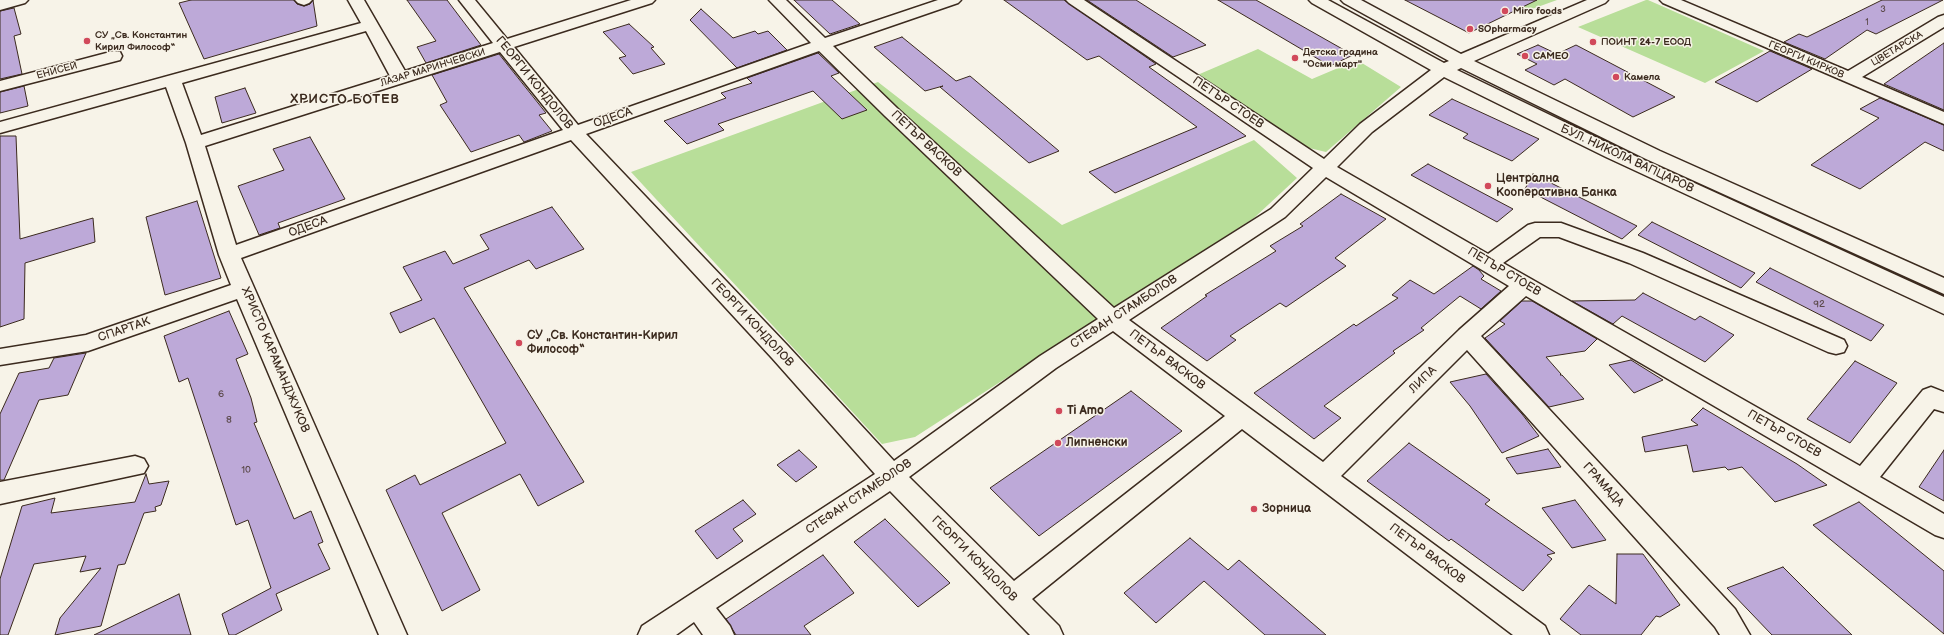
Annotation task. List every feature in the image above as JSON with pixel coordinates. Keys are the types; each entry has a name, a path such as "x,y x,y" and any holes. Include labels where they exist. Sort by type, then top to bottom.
{"street":[{"path":"0,5 20,0"},
{"path":"356,0 400,78"},
{"name":"ГЕОРГИ КОНДОЛОВ","path":"468,0 503,46 574,132 780,352 892,476 1049,635"},
{"name":"ЛАЗАР МАРИНЧЕВСКИ","path":"195,143 647,0"},
{"name":"ПЕТЪР ВАСКОВ","path":"777,0 892,112 1112,319 1535,635"},
{"name":"ОДЕСА","path":"229,255 823,44 954,0"},
{"name":"ПЕТЪР СТОЕВ","path":"1074,0 1325,168 1524,285 1944,527"},
{"name":"БУЛ. НИКОЛА ВАПЦАРОВ","path":"1317,0 1444,70 1613,153 1944,306"},
{"name":"БУЛ. НИКОЛА ВАПЦАРОВ","path":"1349,0 1461,61 1653,155 1944,287"},
{"name":"СТЕФАН СТАМБОЛОВ","path":"652,635 892,476 1048,362 1112,319 1278,213 1366,128 1444,70 1461,61 1600,0"},
{"name":"ГЕОРГИ КИРКОВ","path":"1668,0 1944,120"},
{"name":"ЦВЕТАРСКА","path":"1849,78 1944,20"},
{"path":"0,128 371,25"},
{"name":"ЕНИСЕЙ","path":"0,86 114,56"},
{"name":"ХРИСТО КАРАМАНДЖУКОВ","path":"172,80 195,143 229,255 393,635"},
{"path":"1490,264 1535,230 1561,230 1636,258 1836,346"},
{"name":"ЛИПА","path":"1324,477 1467,336 1524,285"},
{"name":"СПАРТАК","path":"0,357 88,343 244,288"},
{"name":"ГРАМАДА","path":"1467,336 1725,618 1736,635"},
{"path":"1863,480 1930,396 1944,403"},
{"path":"1013,598 1242,416"},
{"path":"0,493 135,466"},
{"path":"698,605 720,635"}],"green space":[{"path":"1494,0 1557,0 1521,13"},
{"path":"1646,0 1764,51 1705,83 1578,27"},
{"path":"1258,49 1312,79 1357,60 1401,87 1326,152 1305,147 1195,76"},
{"path":"878,82 1062,225 1254,140 1297,178 1254,218 915,437 882,444 631,172"}],"building":[{"path":"191,0 294,0 297,4 304,6 310,4 313,0 317,26 204,59 179,3"},
{"path":"407,0 447,0 481,45 426,63 417,47 436,41"},
{"path":"794,0 832,0 860,24 830,34"},
{"path":"1004,0 1064,0 1156,64 1149,67 1246,136 1115,193 1089,172 1197,127 1099,56 1087,60"},
{"path":"1087,0 1136,0 1206,45 1173,57"},
{"path":"1218,0 1256,0 1353,55 1330,66"},
{"path":"1405,0 1537,0 1469,33"},
{"path":"1882,0 1943,0 1876,34 1867,30 1825,59 1784,42 1799,34 1807,37"},
{"path":"14,8 21,34 14,36 22,74 0,79 0,11"},
{"path":"701,9 733,38 755,31 758,34 768,31 787,50 737,68 690,20"},
{"path":"629,24 654,47 651,48 665,64 633,74 619,58 626,56 603,32"},
{"path":"902,37 956,81 970,76 1059,151 1029,163 940,87 943,86 925,91 874,47"},
{"path":"1944,43 1944,110 1884,84"},
{"path":"1538,45 1557,54 1576,45 1675,97 1633,117 1565,79 1554,85 1525,70 1537,64 1517,54"},
{"path":"1770,51 1812,69 1757,102 1715,82"},
{"path":"818,53 839,73 831,76 867,110 842,119 813,91 718,124 724,130 687,144 664,121 726,98 721,93 752,83 747,78"},
{"path":"499,54 546,113 539,115 552,131 524,142 519,135 471,152 440,105 447,102 432,75"},
{"path":"24,86 28,106 0,113 0,92"},
{"path":"245,88 256,113 222,123 215,97"},
{"path":"1880,98 1944,125 1944,151 1925,142 1860,189 1811,165 1879,118 1860,109"},
{"path":"1452,99 1539,139 1512,161 1463,138 1468,134 1429,115"},
{"path":"0,136 16,136 20,239 93,218 95,242 25,263 24,319 0,327"},
{"path":"310,137 345,199 278,223 280,228 259,235 238,186 284,170 273,149"},
{"path":"1428,164 1513,209 1497,222 1411,175"},
{"path":"1533,174 1637,226 1622,239 1525,189"},
{"path":"1341,194 1386,219 1335,258 1346,266 1286,307 1280,303 1230,336 1236,340 1207,361 1161,328 1207,296 1205,295 1276,251 1270,246 1303,226 1300,224"},
{"path":"197,201 221,278 165,295 146,217"},
{"path":"552,207 584,249 536,269 529,260 464,288 584,482 538,506 520,474 442,513 480,590 442,611 386,490 415,475 420,485 506,443 434,318 400,333 390,313 422,300 403,267 445,251 453,264 489,249 480,235"},
{"path":"1652,222 1755,273 1741,288 1638,235"},
{"path":"1473,266 1484,276 1481,279 1501,291 1481,309 1460,296 1421,328 1424,330 1393,351 1395,353 1324,406 1341,418 1314,439 1254,393 1354,324 1356,326 1398,298 1392,295 1410,280 1434,294"},
{"path":"1770,268 1884,325 1871,341 1756,282"},
{"path":"1643,293 1695,320 1700,316 1734,335 1705,362 1622,316 1613,324 1572,301 1635,300"},
{"path":"1522,301 1532,301 1597,339 1585,351 1546,357 1561,374 1560,375 1562,375 1584,399 1549,407 1485,338 1505,324 1500,321"},
{"path":"229,311 248,354 236,359 251,398 257,422 254,423 294,519 311,511 323,542 318,544 330,569 276,594 282,610 235,635 229,635 222,614 271,588 248,520 236,525 188,378 179,382 164,336"},
{"path":"86,353 68,395 39,400 4,480 0,480 0,414 19,373 49,368 54,358"},
{"path":"1631,360 1663,380 1634,393 1609,365"},
{"path":"1855,361 1897,383 1850,443 1807,419"},
{"path":"1486,374 1522,414 1539,436 1502,453 1470,406 1450,382"},
{"path":"1131,391 1182,431 1039,536 990,488"},
{"path":"1703,408 1797,464 1827,485 1775,502 1742,467 1728,470 1725,467 1693,472 1687,445 1645,452 1642,437 1698,425 1691,420"},
{"path":"1409,443 1490,500 1485,504 1555,553 1547,555 1552,559 1523,591 1451,539 1449,541 1367,481"},
{"path":"1548,449 1561,467 1517,474 1506,458"},
{"path":"799,450 817,467 796,482 777,465"},
{"path":"1944,450 1944,501 1919,487"},
{"path":"146,474 149,484 169,481 161,505 155,507 156,511 144,513 125,564 118,565 101,626 55,635 60,618 101,568 80,572 86,556 34,564 8,635 0,635 0,579 22,506 55,498 51,513 135,502"},
{"path":"743,500 756,514 733,529 743,541 717,559 695,531"},
{"path":"1575,500 1606,540 1572,548 1542,508"},
{"path":"1859,502 1944,571 1944,634 1813,525"},
{"path":"885,519 950,583 918,607 854,542"},
{"path":"1190,538 1228,570 1239,560 1326,635 1265,635 1204,581 1156,623 1124,593"},
{"path":"1617,554 1643,554 1680,605 1660,617 1656,616 1641,635 1581,635 1560,619 1589,585 1616,604"},
{"path":"823,555 854,593 804,626 811,635 736,635 726,619"},
{"path":"1783,567 1852,635 1772,635 1727,588"},
{"path":"179,594 191,635 94,635"}],"place":[{"name":"Miro foods","path":"1505,11"},
{"name":"SOpharmacy","path":"1470,29"},
{"name":"СУ „Св. Константин Кирил Философ“","path":"87,41"},
{"name":"ПОИНТ 24-7 ЕООД","path":"1593,42"},
{"name":"CAMEO","path":"1525,56"},
{"name":"Детска градина \"Осми март\"","path":"1295,58"},
{"name":"Камела","path":"1616,77"},
{"name":"Централна Кооперативна Банка","path":"1488,186"},
{"name":"СУ „Св. Константин-Кирил Философ“","path":"519,343"},
{"name":"Ti Amo","path":"1059,411"},
{"name":"Липненски","path":"1058,443"},
{"name":"Зорница","path":"1254,509"}],"district":[{"name":"ХРИСТО БОТЕВ","path":"345,100"}]}
